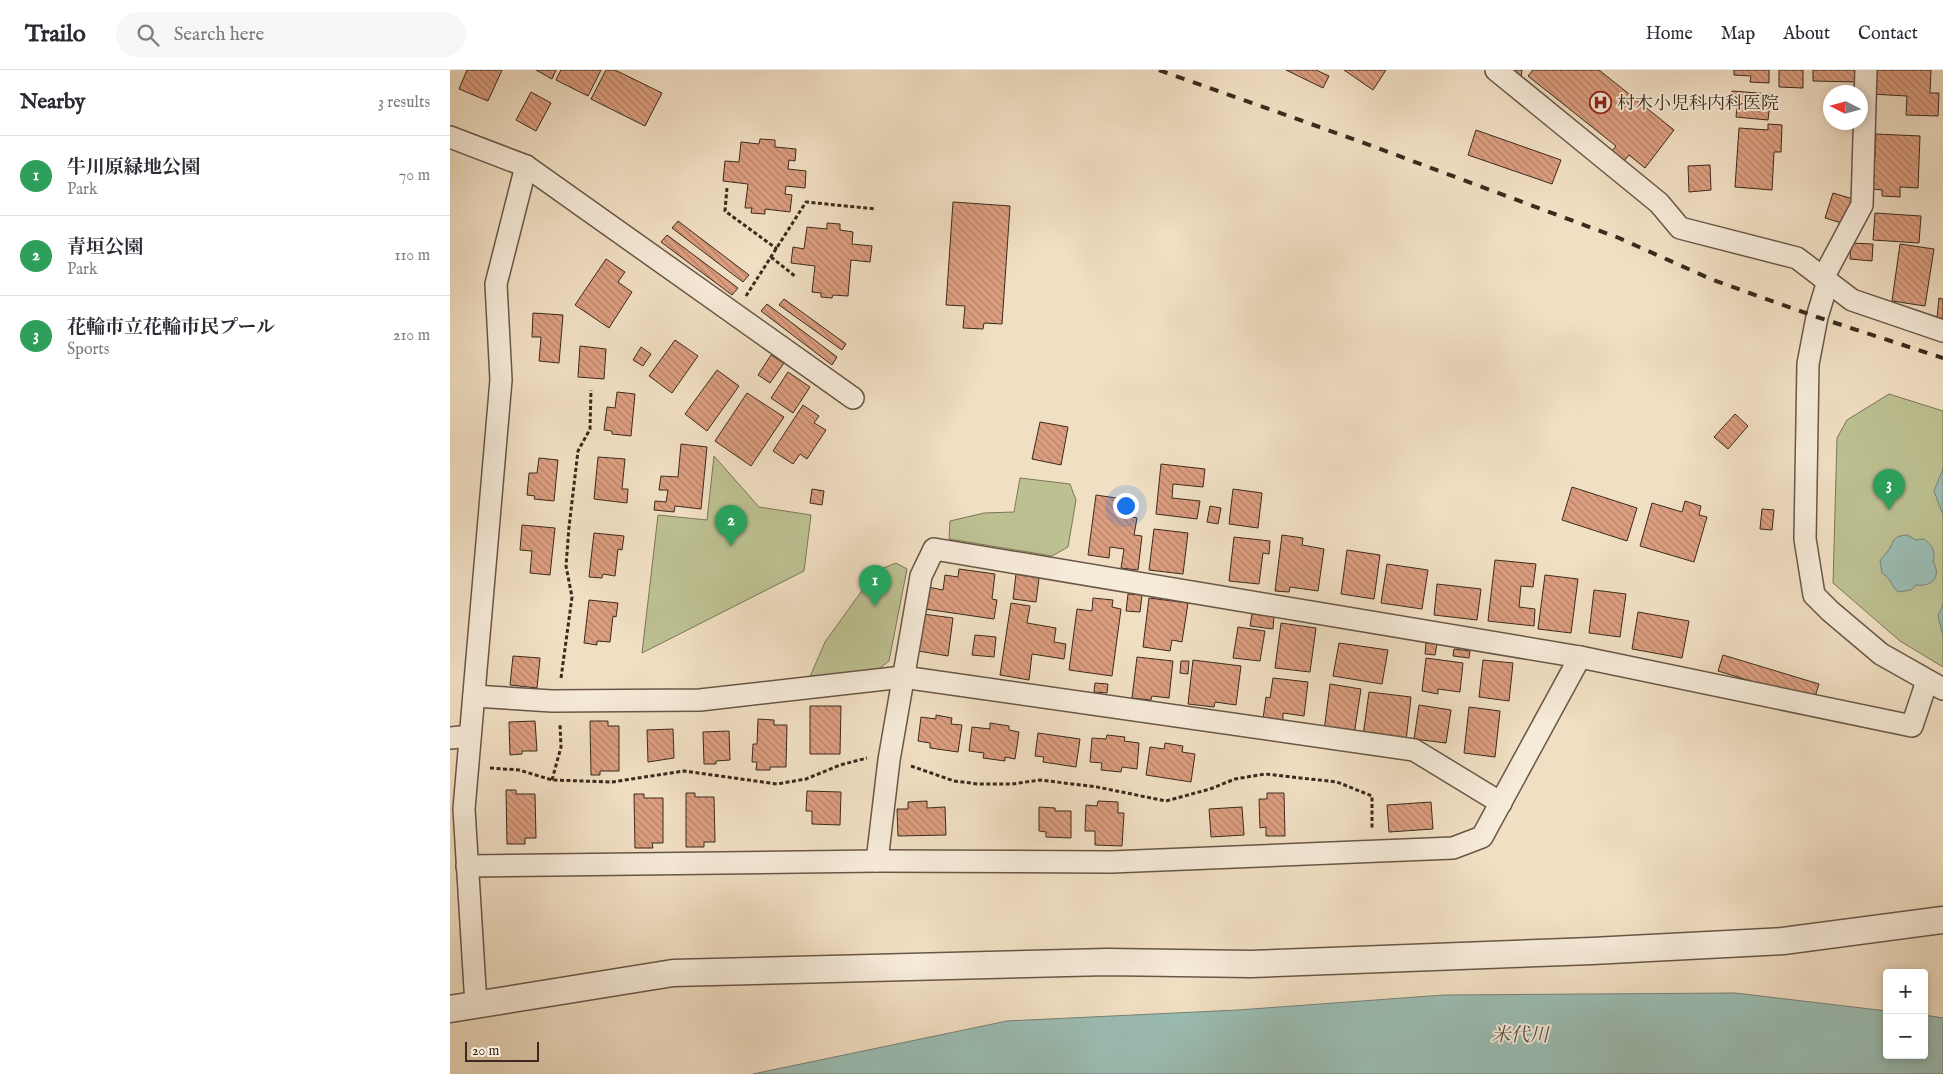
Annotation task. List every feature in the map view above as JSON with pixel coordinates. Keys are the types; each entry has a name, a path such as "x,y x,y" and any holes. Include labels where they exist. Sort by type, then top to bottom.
{"street":[{"path":"1496,70 1640,186 1659,203 1680,228 1797,258 1852,300 1943,331"},
{"path":"877,861 889,760 921,576 934,549 1580,657 1912,726 1935,685 1881,654 1830,612 1814,595 1805,539 1808,364 1816,317 1826,280 1862,205 1866,70"},
{"path":"450,137 526,166 853,398"},
{"path":"476,1004 464,809 467,766 460,737 474,696 501,380 496,284 526,166"},
{"path":"467,866 877,861 1111,862 1453,848 1482,837 1580,657"},
{"path":"474,696 559,701 700,700 903,677 1414,750 1501,803"},
{"path":"450,1009 673,973 1107,962 1251,964 1592,952 1783,941 1943,920"}],"path":[{"path":"727,188 724,211 777,249"},
{"path":"735,314 806,202 876,209"},
{"path":"771,257 796,277"},
{"path":"552,780 561,747 559,701 572,605 566,566 573,486 578,451 590,429 591,390"},
{"path":"467,766 520,770 552,780 612,782 684,771 778,784 806,779 840,765 876,756 954,781 978,784 1012,784 1040,780 1097,787 1166,801 1210,789 1235,779 1265,774 1337,782 1372,796 1372,830 1375,852"}],"green space":[{"path":"1889,394 1943,411 1943,667 1900,641 1833,583 1837,438 1847,420"},
{"path":"714,456 759,507 811,515 804,571 642,653 658,515 707,520"},
{"path":"1020,478 1070,484 1076,500 1068,547 1052,556 949,539 950,521 984,513 1014,512"},
{"path":"896,563 907,569 889,661 871,675 809,679 825,642 876,571"}],"water":[{"path":"1943,469 1943,515 1934,491"},
{"path":"1907,535 1916,540 1924,539 1932,546 1936,576 1931,583 1916,585 1911,590 1898,592 1882,573 1880,561 1896,538"},
{"path":"1943,604 1943,636 1938,616"},
{"name":"米代川","path":"1735,993 1883,1011 1883,1059 1928,1059 1928,1016 1943,1018 1943,1074 753,1074 1007,1021 1238,1010 1444,995"}],"building":[{"path":"467,70 502,70 488,101 459,89"},
{"path":"536,70 556,70 552,79"},
{"path":"561,70 601,70 588,96 556,80"},
{"path":"606,70 615,70 662,93 645,126 591,99"},
{"path":"1286,70 1316,70 1329,76 1323,88"},
{"path":"1344,70 1386,70 1373,90"},
{"path":"1510,70 1522,70 1521,78"},
{"name":"村木小児科内科医院","path":"1533,70 1599,70 1674,130 1645,168 1629,155 1623,162 1611,152 1616,146 1528,76"},
{"path":"1734,70 1769,70 1769,83 1750,82 1751,76 1734,75"},
{"path":"1779,70 1803,70 1803,88 1779,87"},
{"path":"1813,70 1859,70 1859,82 1813,81"},
{"path":"1871,70 1931,70 1930,93 1939,93 1938,116 1906,115 1907,96 1870,94"},
{"path":"1732,91 1771,94 1768,120 1736,117 1737,106 1731,106"},
{"path":"531,92 551,103 536,131 516,120"},
{"path":"1768,124 1782,125 1781,152 1774,152 1772,190 1735,187 1739,128 1768,130"},
{"path":"1476,130 1561,160 1552,184 1468,155"},
{"path":"1876,134 1920,136 1918,188 1900,187 1900,197 1882,196 1882,190 1873,189"},
{"path":"760,139 775,140 775,147 796,149 795,161 789,160 788,169 806,171 805,188 786,186 785,194 792,195 790,212 765,209 765,214 751,213 752,208 745,208 748,184 723,181 725,161 739,162 741,142 759,144"},
{"path":"1710,165 1711,190 1689,192 1688,166"},
{"path":"1833,193 1853,199 1845,224 1825,218"},
{"path":"953,202 1010,206 1002,324 984,323 983,329 963,328 965,306 946,305"},
{"path":"1875,213 1921,216 1919,243 1873,240"},
{"path":"678,221 749,275 743,282 672,228"},
{"path":"827,223 840,224 840,230 853,232 852,244 872,246 870,262 851,260 848,296 833,295 832,298 821,297 821,293 812,292 815,266 791,263 793,247 804,249 807,227 827,229"},
{"path":"667,235 738,288 732,295 661,242"},
{"path":"1851,243 1873,244 1872,261 1850,259"},
{"path":"1900,244 1934,249 1925,306 1892,301"},
{"path":"606,259 625,272 618,282 632,292 609,328 575,305"},
{"path":"1939,298 1943,299 1943,321 1937,318"},
{"path":"784,299 846,344 842,350 779,305"},
{"path":"767,304 837,357 832,365 761,311"},
{"path":"533,313 563,315 559,363 539,361 541,337 532,337"},
{"path":"675,340 698,356 672,393 649,376"},
{"path":"580,346 606,349 604,379 578,377"},
{"path":"641,347 651,354 643,366 633,360"},
{"path":"771,355 784,363 770,383 758,375"},
{"path":"717,370 739,386 707,431 685,414"},
{"path":"788,372 810,387 793,413 771,398"},
{"path":"617,392 635,394 631,436 612,434 612,431 604,430 607,407 615,408"},
{"path":"747,393 784,417 751,466 715,441"},
{"path":"803,405 819,416 814,423 826,430 807,459 800,454 793,464 773,451"},
{"path":"1735,414 1748,426 1728,449 1714,437"},
{"path":"1040,422 1068,427 1061,465 1032,459"},
{"path":"681,444 707,447 701,509 675,506 674,512 654,510 655,501 666,502 668,490 659,490 661,476 678,477"},
{"path":"598,457 625,459 622,489 628,489 627,503 594,499"},
{"path":"539,458 558,460 554,501 534,499 535,496 527,495 529,473 537,473"},
{"path":"1161,464 1205,469 1203,487 1173,484 1172,498 1200,501 1197,519 1156,514"},
{"path":"1572,487 1637,508 1627,541 1562,520"},
{"path":"812,489 824,491 822,505 810,503"},
{"path":"1233,489 1262,493 1258,528 1229,524"},
{"path":"1096,495 1130,500 1128,516 1137,518 1134,535 1142,536 1138,570 1121,568 1124,549 1110,547 1109,558 1088,555"},
{"path":"1685,501 1701,506 1699,515 1707,517 1694,562 1640,546 1652,503 1682,512"},
{"path":"1210,506 1221,508 1218,524 1207,522"},
{"path":"1762,509 1774,510 1772,530 1760,529"},
{"path":"522,525 555,528 550,575 530,573 532,551 520,550"},
{"path":"1154,529 1188,533 1183,574 1149,570"},
{"path":"594,533 624,536 622,550 618,549 615,576 603,574 602,578 589,577"},
{"path":"1282,535 1303,538 1302,545 1324,549 1318,591 1290,587 1289,592 1275,591"},
{"path":"1234,537 1270,541 1269,554 1263,553 1259,584 1229,581"},
{"path":"1347,550 1380,555 1374,599 1341,594"},
{"path":"1495,560 1536,564 1533,587 1521,586 1519,607 1535,609 1534,626 1488,621"},
{"path":"1387,564 1428,570 1422,609 1381,603"},
{"path":"959,569 995,574 992,599 997,600 994,619 925,609 928,587 943,590 945,575 958,577"},
{"path":"1016,574 1039,578 1036,602 1013,599"},
{"path":"1545,575 1578,579 1571,633 1538,629"},
{"path":"1437,584 1481,589 1477,620 1434,615"},
{"path":"1594,590 1626,594 1620,637 1589,633"},
{"path":"1128,594 1142,595 1140,612 1126,611"},
{"path":"1093,598 1113,600 1112,607 1121,609 1112,676 1069,670 1077,609 1092,611"},
{"path":"1149,598 1188,603 1182,642 1172,640 1170,651 1143,647"},
{"path":"589,600 618,603 616,617 613,616 610,642 597,641 597,645 584,643"},
{"path":"1011,603 1030,606 1027,623 1056,628 1054,642 1066,644 1064,659 1032,654 1029,680 1000,675"},
{"path":"1638,612 1689,621 1682,658 1632,649"},
{"path":"923,614 953,618 948,656 918,651"},
{"path":"1252,614 1274,616 1273,629 1250,626"},
{"path":"1281,623 1316,628 1310,672 1275,668"},
{"path":"1238,627 1265,631 1260,661 1233,658"},
{"path":"975,635 996,637 994,657 972,655"},
{"path":"1339,643 1388,650 1382,684 1333,676"},
{"path":"1426,643 1437,644 1435,655 1425,654"},
{"path":"1454,649 1470,651 1469,658 1453,656"},
{"path":"1723,655 1819,684 1814,700 1718,671"},
{"path":"513,656 540,658 537,688 510,685"},
{"path":"1137,657 1173,661 1169,698 1152,696 1151,700 1132,698"},
{"path":"1426,658 1463,663 1460,692 1438,689 1438,694 1422,691"},
{"path":"1193,660 1241,666 1236,705 1215,702 1214,707 1188,704"},
{"path":"1483,660 1513,663 1509,701 1479,697"},
{"path":"1181,661 1189,661 1188,674 1180,673"},
{"path":"1273,678 1308,682 1304,716 1283,713 1283,722 1263,719 1266,697 1270,698"},
{"path":"1095,683 1108,684 1107,693 1094,692"},
{"path":"1330,684 1361,689 1354,735 1324,731"},
{"path":"1369,692 1411,697 1406,741 1363,736"},
{"path":"1419,705 1451,710 1446,743 1414,739"},
{"path":"810,706 841,706 840,754 810,754"},
{"path":"1469,707 1500,711 1495,757 1464,753"},
{"path":"936,715 952,718 951,724 962,725 958,752 930,748 930,743 918,741 921,717 936,719"},
{"path":"758,719 774,720 774,725 787,725 786,767 770,767 770,770 756,770 757,762 752,762 753,744 757,744"},
{"path":"535,721 537,751 522,751 522,754 510,755 509,722"},
{"path":"590,721 608,721 608,726 619,726 619,771 600,771 600,775 591,775"},
{"path":"990,723 1009,726 1009,730 1019,732 1015,759 1005,757 1005,761 983,758 984,753 969,751 972,727 990,729"},
{"path":"673,729 674,758 648,762 647,730"},
{"path":"729,731 730,760 716,761 716,764 704,764 703,732"},
{"path":"1038,733 1080,739 1076,767 1043,762 1044,757 1035,756"},
{"path":"1107,735 1125,737 1124,741 1139,743 1137,769 1122,767 1121,772 1101,770 1102,763 1090,762 1092,738 1106,739"},
{"path":"1165,743 1183,746 1182,752 1195,754 1191,782 1146,775 1150,747 1164,749"},
{"path":"506,790 516,790 516,794 535,794 536,838 525,838 525,844 507,844"},
{"path":"807,791 841,792 840,825 812,824 812,811 806,811"},
{"path":"686,793 695,793 695,797 714,797 715,842 704,842 704,847 686,847"},
{"path":"1267,793 1284,793 1285,836 1266,836 1266,827 1260,828 1259,799 1267,799"},
{"path":"634,794 644,794 644,798 663,798 663,843 652,843 653,848 635,848"},
{"path":"927,801 927,808 945,807 946,835 898,836 897,809 908,809 908,802"},
{"path":"1098,801 1118,802 1118,813 1124,813 1122,846 1095,845 1095,831 1085,831 1086,805 1097,806"},
{"path":"1431,802 1433,829 1389,832 1387,805"},
{"path":"1039,807 1055,808 1055,811 1071,811 1071,838 1046,837 1046,832 1039,831"},
{"path":"1242,807 1244,835 1211,837 1209,809"}],"railway":[{"path":"1159,70 1356,140 1619,238 1713,280 1817,317 1943,358"}],"place":[{"name":"村木小児科内科医院","path":"1601,103"},
{"name":"花輪市立花輪市民プール","path":"1889,510"},
{"name":"青垣公園","path":"731,546"},
{"name":"牛川原緑地公園","path":"875,606"}]}
